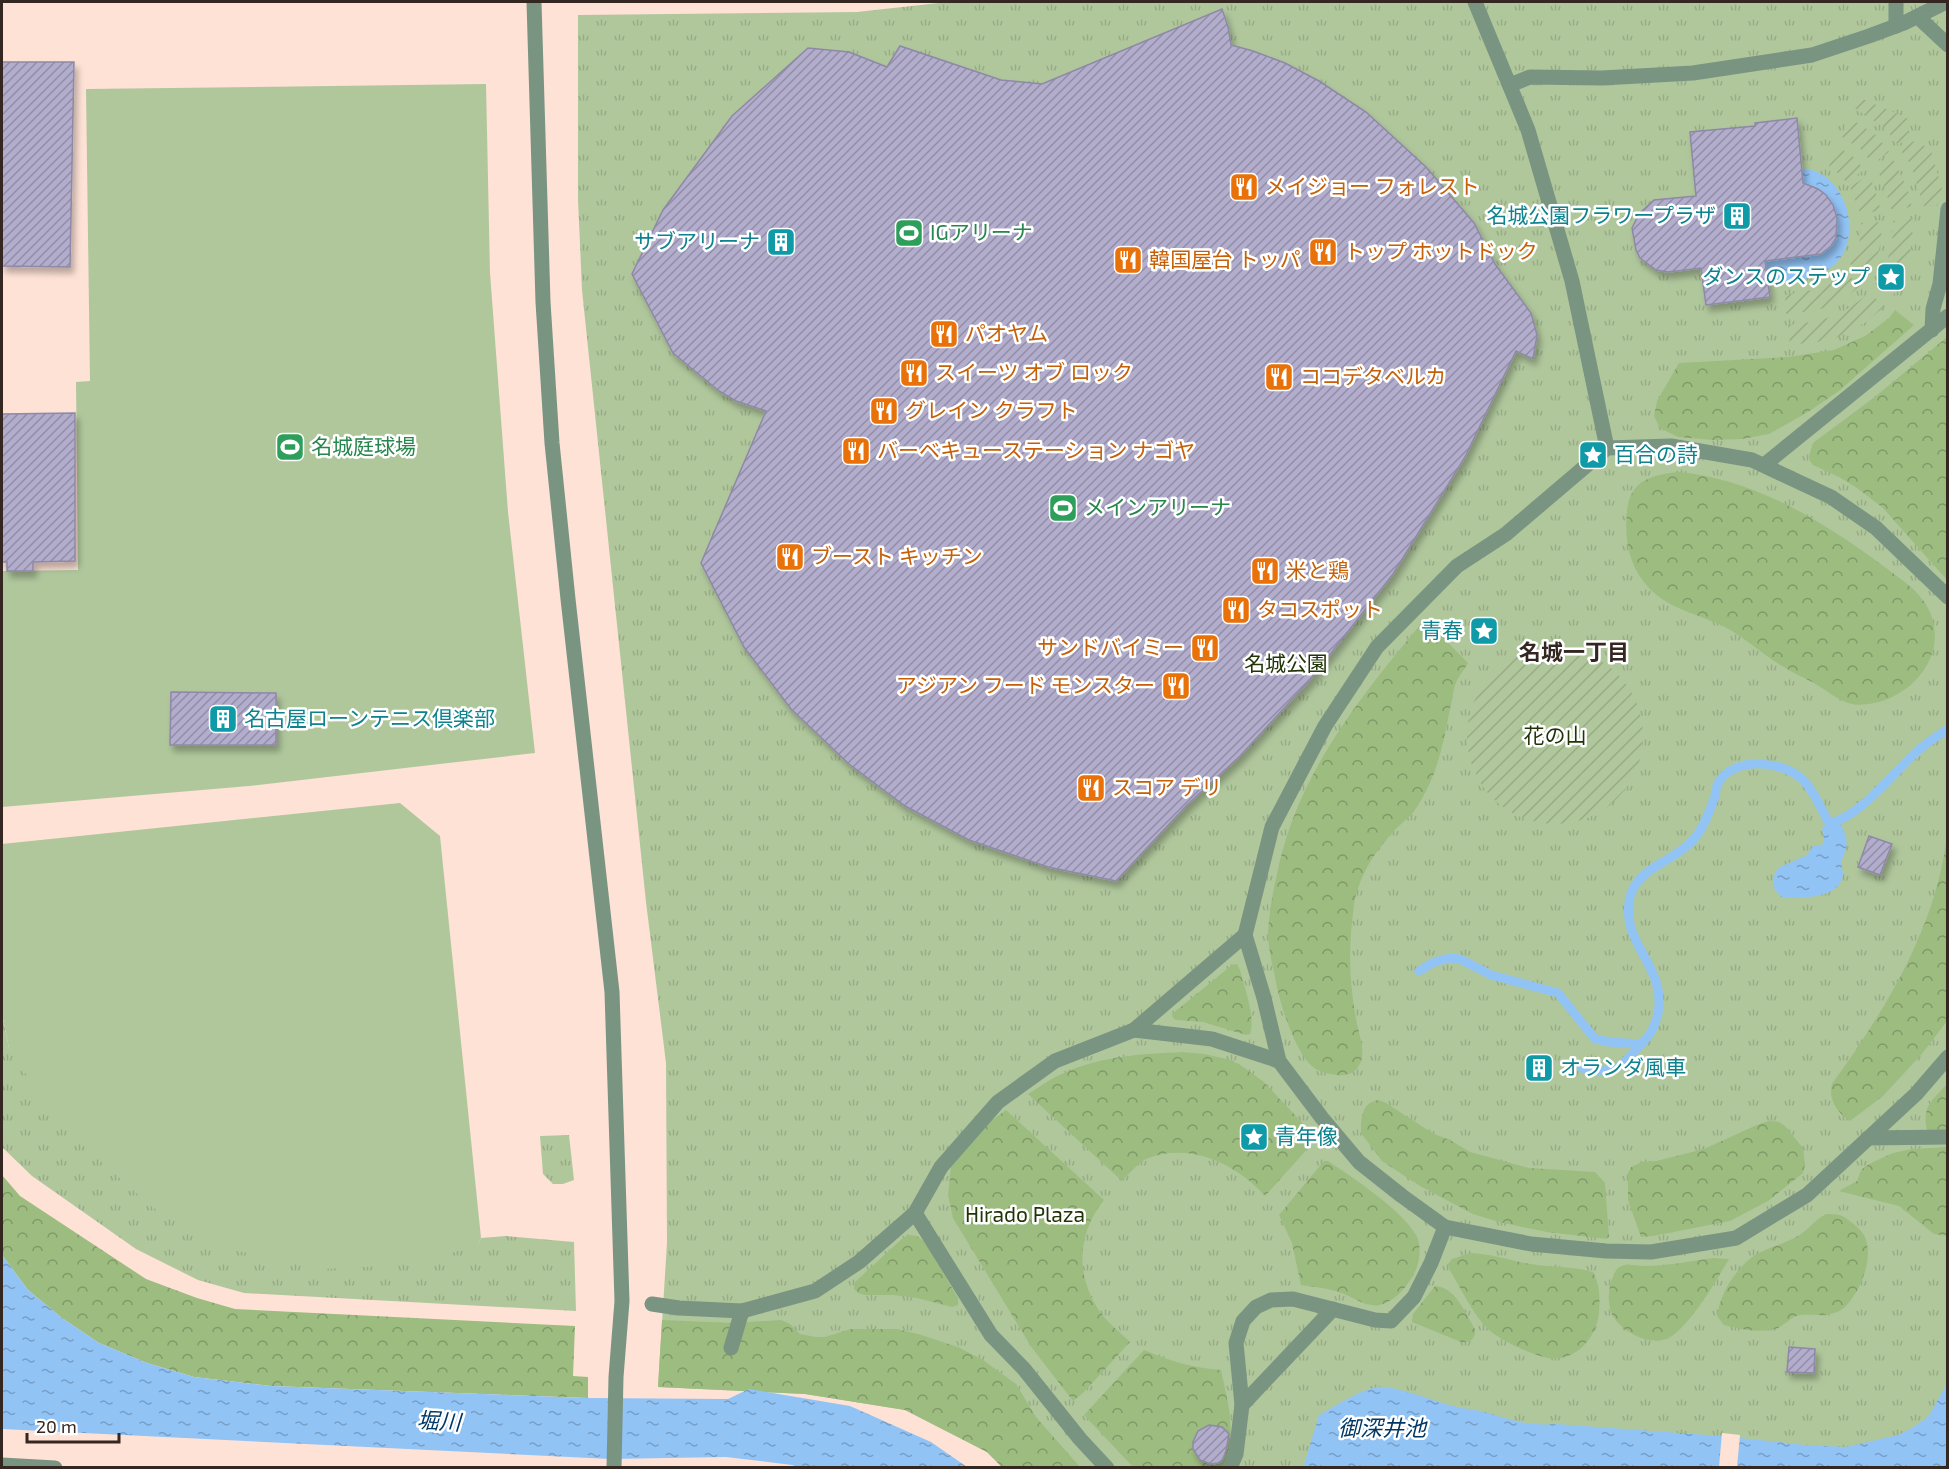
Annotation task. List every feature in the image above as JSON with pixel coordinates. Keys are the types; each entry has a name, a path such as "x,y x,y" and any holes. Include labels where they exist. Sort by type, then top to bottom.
{"street":[{"path":"534,2 543,302 552,443 612,992 622,1301 616,1377 614,1466"},
{"path":"1475,2 1528,130 1572,281 1607,448"},
{"path":"1896,2 1896,26"},
{"path":"1510,85 1530,77 1614,77 1693,73 1812,55 1896,26 1946,2"},
{"path":"1918,17 1947,45"},
{"path":"1932,330 1933,309 1940,284 1947,209"},
{"path":"1764,465 1947,316"},
{"path":"1947,597 1876,528 1831,497 1764,465 1752,460 1671,446 1607,448 1506,534 1457,566 1377,646 1325,726 1272,827 1245,935 1264,998 1279,1061 1359,1162 1445,1227 1543,1246 1651,1252 1736,1238 1807,1196 1916,1094 1947,1057"},
{"path":"652,1304 742,1311 815,1291 859,1262 915,1213 941,1167 998,1102 1055,1062 1134,1030 1245,935"},
{"path":"1134,1030 1212,1039 1279,1061"},
{"path":"1868,1138 1947,1137"},
{"path":"915,1213 991,1335 1024,1369 1080,1439 1107,1467"},
{"path":"1230,1467 1236,1454 1242,1405 1236,1343 1243,1321 1256,1307 1271,1300 1293,1299 1375,1320 1391,1321 1414,1297 1445,1227"},
{"path":"1242,1405 1333,1309"},
{"path":"731,1348 742,1311"},
{"path":"2,1465 55,1467"}],"green space":[{"name":"名城公園","path":"948,2 1947,2 1947,1467 1002,1467 987,1452 905,1410 805,1394 658,1387 667,1243 666,1063 646,902 582,290 578,199 578,15 857,12"},
{"name":"名城庭球場","path":"486,84 490,273 508,512 535,753 249,786 2,807 2,571 78,570 76,382 90,381 86,89"},
{"path":"1858,97 1909,119 1909,131 1912,136 1898,145 1885,128 1853,107"},
{"path":"1850,118 1877,136 1889,152 1872,164 1863,151 1841,136"},
{"path":"1913,141 1916,144 1930,147 1943,193 1937,205 1923,206 1911,165 1901,151"},
{"path":"1837,146 1855,158 1864,170 1846,182 1829,166"},
{"path":"1892,157 1907,188 1912,207 1891,209 1882,179 1876,169"},
{"path":"1867,176 1873,184 1881,211 1860,213 1850,187"},
{"path":"1913,218 1908,259 1902,278 1892,297 1875,284 1889,254 1893,221"},
{"path":"1882,222 1879,250 1875,263 1867,276 1850,264 1859,244 1861,223"},
{"path":"1844,272 1861,285 1834,304 1786,314 1785,295 1816,288"},
{"path":"1869,293 1885,306 1866,322 1832,340 1790,345 1788,325 1812,322 1840,313"},
{"path":"1895,310 1914,325 1839,391 1769,434 1742,439 1713,440 1678,437 1660,428 1654,416 1657,401 1679,363 1788,357 1834,350 1865,336 1889,318"},
{"path":"1947,337 1947,580 1883,508 1857,488 1813,465 1809,456 1813,443 1876,396"},
{"path":"1678,472 1733,483 1786,504 1859,548 1909,586 1926,604 1934,627 1935,642 1931,656 1916,680 1893,697 1879,702 1855,705 1837,698 1777,663 1732,631 1661,598 1641,578 1634,566 1627,540 1627,511 1633,492 1644,481 1651,477"},
{"path":"1425,619 1468,663 1455,685 1442,748 1429,785 1414,812 1395,830 1373,857 1359,885 1352,921 1350,965 1362,1057 1361,1063 1351,1073 1330,1074 1315,1069 1306,1060 1288,1025 1280,999 1268,938 1275,885 1285,841 1314,772 1354,708"},
{"name":"花の山","path":"1555,648 1572,649 1589,654 1617,674 1637,702 1642,719 1642,753 1637,770 1617,798 1589,818 1572,823 1555,824 1538,823 1521,818 1493,798 1473,770 1468,753 1467,736 1468,719 1473,702 1493,674 1521,654 1538,649"},
{"path":"400,803 440,836 481,1238 478,1244 419,1264 325,1269 233,1250 152,1207 57,1122 9,1048 2,1014 2,844"},
{"path":"1947,835 1947,1021 1921,1055 1883,1096 1850,1121 1835,1105 1831,1095 1832,1084 1871,1027 1906,966 1932,903"},
{"path":"1237,964 1251,1011 1250,1034 1246,1035 1203,1022 1173,1018 1172,1014 1232,965"},
{"path":"2,1014 9,1048 478,1244 481,1238 506,1236 574,1242 576,1311 244,1293 198,1280 136,1249 32,1176 2,1147"},
{"path":"1182,1052 1204,1054 1239,1064 1264,1082 1309,1130 1312,1141 1310,1146 1265,1196 1254,1184 1226,1165 1195,1154 1162,1154 1146,1159 1122,1181 1028,1094 1059,1075 1092,1063 1137,1055"},
{"path":"1947,1084 1947,1132 1927,1130 1927,1109"},
{"path":"1379,1100 1434,1134 1470,1152 1529,1168 1595,1172 1605,1183 1609,1237 1607,1239 1547,1232 1499,1222 1473,1214 1420,1186 1382,1161 1361,1133 1365,1108 1373,1101"},
{"name":"Hirado Plaza","path":"1006,1110 1104,1200 1088,1227 1082,1255 1083,1269 1086,1284 1100,1312 1130,1342 1073,1401 1032,1348 953,1218 948,1195 951,1166 988,1123"},
{"path":"1769,1121 1779,1122 1785,1126 1803,1148 1805,1165 1803,1173 1768,1201 1730,1221 1641,1237 1628,1200 1628,1173 1631,1167 1642,1162 1656,1161 1704,1149"},
{"path":"569,1135 574,1180 563,1184 553,1184 543,1174 540,1136"},
{"path":"1947,1147 1947,1236 1934,1234 1899,1206 1839,1191 1857,1181 1861,1170 1869,1164 1893,1153 1912,1149"},
{"path":"1324,1161 1328,1161 1376,1195 1400,1215 1416,1235 1420,1251 1414,1274 1402,1291 1385,1303 1375,1306 1365,1304 1336,1291 1301,1285 1292,1243 1279,1215"},
{"path":"2,1175 20,1196 146,1279 235,1309 575,1326 573,1376 588,1377 588,1398 271,1386 194,1377 147,1363 99,1343 62,1318 28,1290 2,1255"},
{"path":"1826,1214 1840,1215 1849,1221 1862,1232 1867,1243 1865,1273 1856,1292 1845,1307 1830,1314 1797,1316 1771,1330 1751,1330 1724,1325 1717,1316 1719,1307 1736,1273 1757,1254 1800,1235"},
{"path":"917,1236 925,1242 958,1298 958,1305 952,1307 917,1298 893,1295 865,1295 854,1289 855,1282 904,1237"},
{"path":"1471,1253 1593,1272 1599,1297 1597,1322 1583,1347 1567,1357 1547,1358 1516,1347 1489,1330 1478,1318 1449,1269 1448,1264 1452,1259"},
{"path":"1713,1258 1729,1259 1696,1311 1672,1336 1665,1340 1648,1340 1631,1333 1613,1316 1609,1304 1609,1289 1614,1274 1621,1266 1662,1265"},
{"path":"1435,1286 1449,1291 1459,1302 1475,1329 1472,1340 1461,1342 1412,1322 1413,1314"},
{"path":"662,1320 734,1323 781,1320 790,1324 800,1334 816,1337 825,1337 851,1329 897,1329 958,1347 983,1360 1016,1384 1036,1417 1080,1467 1002,1467 987,1452 905,1410 805,1394 658,1387"},
{"path":"1144,1350 1201,1368 1221,1370 1231,1430 1223,1467 1133,1467 1084,1415"}],"water":[{"path":"1798,169 1812,170 1824,176 1834,185 1847,210 1849,238 1845,251 1837,262 1822,273 1805,279 1768,283 1765,261 1837,218 1832,205 1821,191 1806,187 1774,189"},
{"path":"1837,818 1847,840 1840,883 1834,889 1817,896 1781,897 1774,888 1774,876 1778,868 1807,855 1813,846 1822,845 1824,840 1822,827"},
{"name":"堀川","path":"2,1255 28,1290 62,1318 99,1343 147,1363 194,1377 271,1386 588,1398 728,1399 749,1389 850,1406 931,1442 967,1467 801,1468 726,1457 610,1459 2,1429"},
{"name":"御深井池","path":"1947,1384 1947,1467 1303,1468 1319,1415 1355,1395 1377,1387 1403,1391 1457,1407 1527,1423 1846,1447 1898,1435 1912,1428 1928,1417"}],"pier":[{"path":"1722,1433 1740,1435 1737,1467 1719,1467"}],"building":[{"path":"1222,9 1231,45 1285,63 1319,81 1366,112 1426,167 1474,223 1495,264 1531,313 1537,335 1533,359 1516,351 1465,457 1393,574 1310,680 1240,756 1187,805 1116,881 1048,867 969,840 905,806 849,764 791,709 744,647 701,563 766,411 736,401 719,391 673,353 632,274 663,210 732,116 808,48 849,52 887,67 900,46 1001,80 1042,84"},
{"path":"2,62 74,62 70,267 2,266"},
{"name":"名城公園フラワープラザ","path":"1797,118 1803,183 1826,195 1833,205 1837,218 1836,238 1831,246 1821,254 1765,261 1770,297 1706,305 1701,268 1668,272 1656,270 1640,258 1636,250 1632,228 1639,214 1654,200 1696,196 1690,132 1755,126 1755,123"},
{"path":"75,413 75,561 33,562 33,571 7,571 7,562 2,562 2,414"},
{"name":"名古屋ローンテニス倶楽部","path":"171,692 276,693 276,745 170,745"},
{"path":"1869,836 1892,844 1880,875 1858,867"},
{"path":"1789,1347 1815,1349 1814,1373 1787,1372"},
{"path":"1209,1425 1222,1427 1229,1434 1222,1461 1211,1464 1200,1460 1193,1449 1193,1442 1198,1431"}],"waterway":[{"path":"1419,971 1432,963 1448,958 1460,959 1491,975 1558,993 1595,1039 1641,1044 1650,1034 1655,1022 1659,996 1656,981 1631,928 1628,914 1630,897 1640,879 1696,837 1708,814 1718,783 1725,774 1735,768 1759,764 1772,765 1795,774 1803,780 1814,795 1829,823 1841,819 1865,803 1921,748 1948,729"},
{"path":"1582,1068 1603,1071 1617,1068 1641,1044"}],"place":[{"name":"メイジョー フォレスト","path":"1244,187"},
{"name":"名城公園フラワープラザ","path":"1737,216"},
{"name":"IGアリーナ","path":"909,233"},
{"name":"サブアリーナ","path":"781,242"},
{"name":"トップ ホットドック","path":"1323,252"},
{"name":"韓国屋台 トッパ","path":"1128,260"},
{"name":"ダンスのステップ","path":"1891,277"},
{"name":"パオヤム","path":"944,334"},
{"name":"スイーツ オブ ロック","path":"914,373"},
{"name":"ココデタベルカ","path":"1279,377"},
{"name":"グレイン クラフト","path":"884,411"},
{"name":"名城庭球場","path":"290,447"},
{"name":"バーベキューステーション ナゴヤ","path":"856,451"},
{"name":"百合の詩","path":"1593,455"},
{"name":"メインアリーナ","path":"1063,508"},
{"name":"ブースト キッチン","path":"790,557"},
{"name":"米と鶏","path":"1265,571"},
{"name":"タコスポット","path":"1236,610"},
{"name":"青春","path":"1484,631"},
{"name":"サンドバイミー","path":"1205,648"},
{"name":"アジアン フード モンスター","path":"1176,686"},
{"name":"名古屋ローンテニス倶楽部","path":"223,719"},
{"name":"スコア デリ","path":"1091,788"},
{"name":"オランダ風車","path":"1539,1068"},
{"name":"青年像","path":"1254,1137"}],"district":[{"name":"名城一丁目","path":"1574,652"}]}
